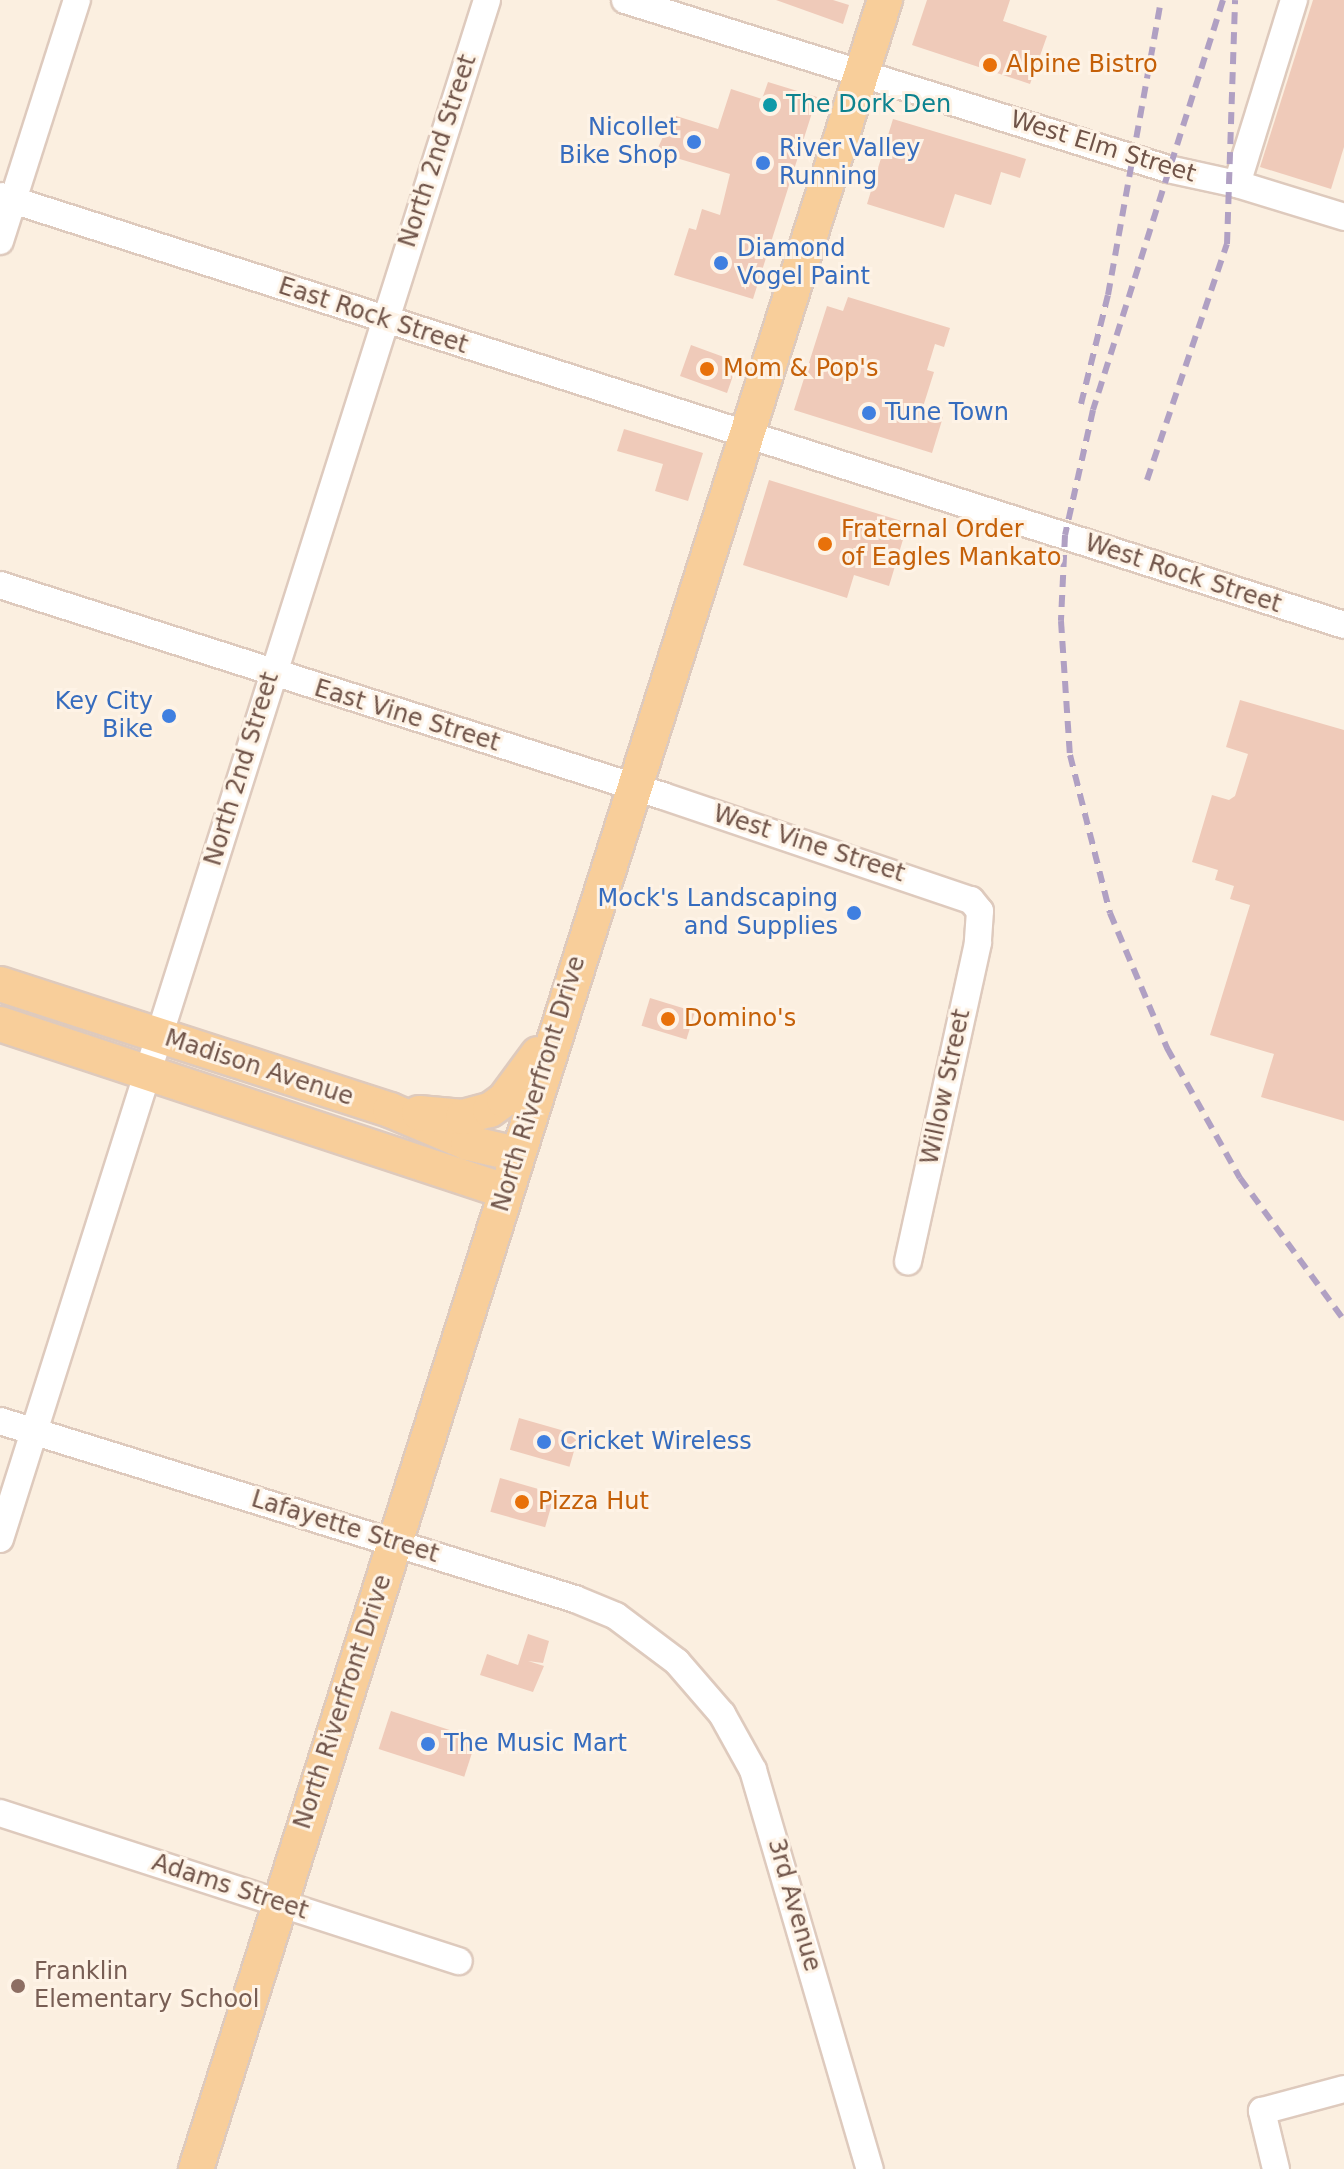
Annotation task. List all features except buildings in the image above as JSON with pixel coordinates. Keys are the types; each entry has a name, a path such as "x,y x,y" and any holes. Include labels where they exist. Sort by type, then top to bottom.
{"main road":[{"name":"North Riverfront Drive","path":"196,2169 632,787 885,0"},
{"name":"Madison Avenue","path":"0,984 390,1110 468,1143 517,1154"},
{"name":"Madison Avenue","path":"0,1024 505,1191"},
{"path":"390,1110 463,1117 490,1110 511,1092 555,1031"}],"street":[{"path":"0,241 6,198 77,0"},
{"name":"North 2nd Street","path":"0,1539 31,1431 161,1035 270,673 487,0"},
{"name":"West Elm Street","path":"625,0 1168,169 1237,184 1344,217"},
{"path":"1237,184 1294,0"},
{"name":"East Rock Street","path":"6,198 747,435"},
{"name":"West Rock Street","path":"747,435 1344,625"},
{"name":"East Vine Street","path":"0,585 632,787"},
{"name":"West Vine Street","path":"632,787 956,893 980,911"},
{"name":"Willow Street","path":"908,1261 978,943 980,911"},
{"name":"Lafayette Street","path":"0,1421 395,1543 616,1616 677,1662"},
{"name":"3rd Avenue","path":"677,1662 722,1714 753,1770 870,2169"},
{"name":"Adams Street","path":"0,1813 459,1961"},
{"path":"1276,2169 1262,2111 1344,2089"}],"railway":[{"path":"1081,404 1108,295 1161,0"},
{"path":"1223,0 1093,410 1065,535 1061,621 1070,755 1110,913 1167,1048 1240,1178 1344,1320"},
{"path":"1147,480 1227,244 1235,0"}],"place":[{"name":"Alpine Bistro","path":"990,65"},
{"name":"The Dork Den","path":"770,105"},
{"name":"Nicollet Bike Shop","path":"694,142"},
{"name":"River Valley Running","path":"763,163"},
{"name":"Diamond Vogel Paint","path":"721,263"},
{"name":"Mom & Pop's","path":"707,369"},
{"name":"Tune Town","path":"869,413"},
{"name":"Fraternal Order of Eagles Mankato","path":"825,544"},
{"name":"Key City Bike","path":"169,716"},
{"name":"Mock's Landscaping and Supplies","path":"854,913"},
{"name":"Domino's","path":"668,1019"},
{"name":"Cricket Wireless","path":"544,1442"},
{"name":"Pizza Hut","path":"522,1502"},
{"name":"The Music Mart","path":"428,1744"},
{"name":"Franklin Elementary School","path":"18,1986"}]}
